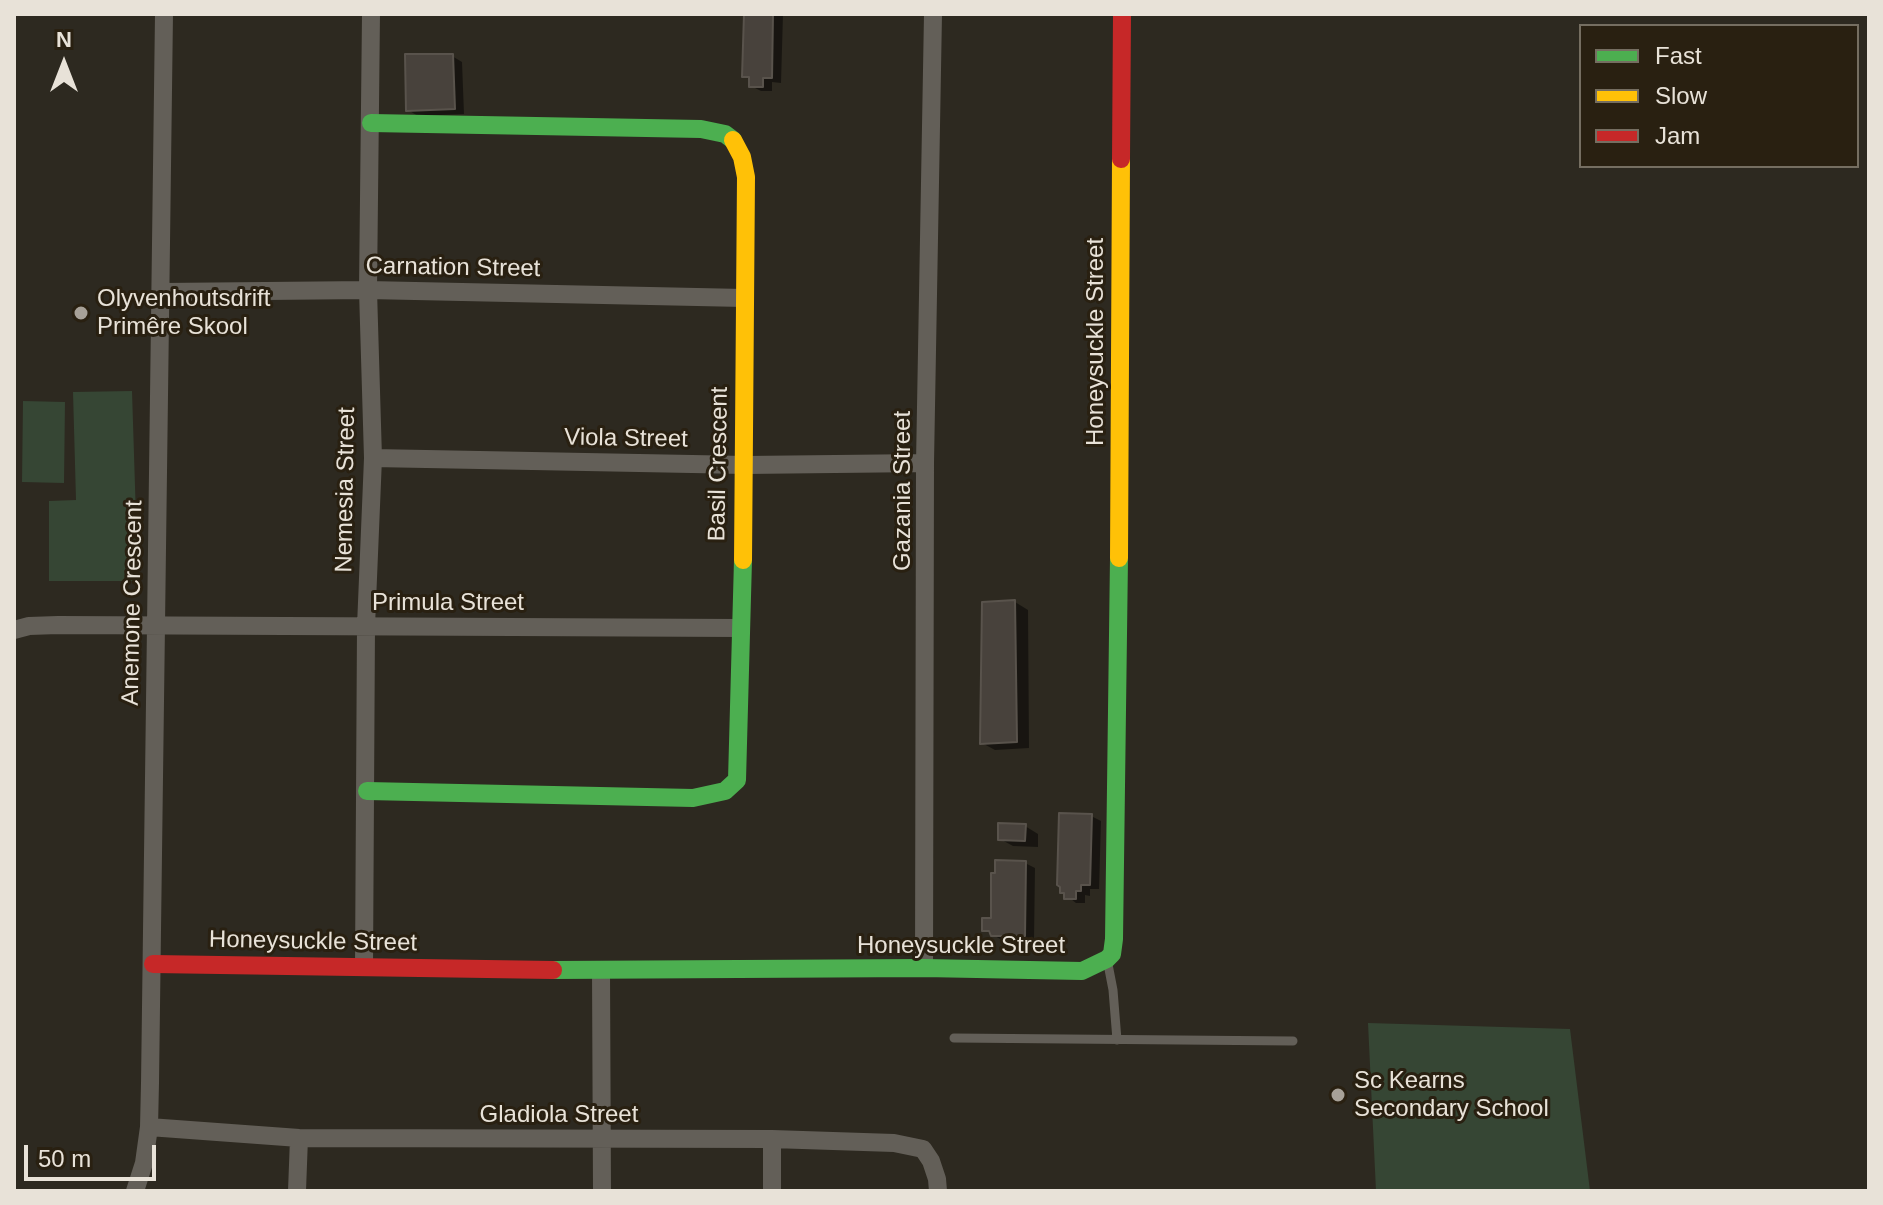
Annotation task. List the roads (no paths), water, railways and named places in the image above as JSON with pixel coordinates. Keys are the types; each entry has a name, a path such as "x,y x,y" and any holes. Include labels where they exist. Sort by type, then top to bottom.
{"street":[{"name":"Anemone Crescent","path":"135,1191 144,1163 149,1127 164,14"},
{"name":"Nemesia Street","path":"364,967 366,626 373,458 368,290 371,14"},
{"name":"Gazania Street","path":"924,968 925,463 933,14"},
{"name":"Honeysuckle Street","path":"153,964 601,971 924,968 1082,971 1107,959 1113,947 1116,786 1122,14"},
{"name":"Basil Crescent","path":"367,791 693,798 725,791 737,780 739,761 745,465 746,177 742,157 734,141 725,134 701,129 371,123"},
{"name":"Carnation Street","path":"162,292 368,290 744,298"},
{"name":"Viola Street","path":"373,458 745,465 925,463"},
{"name":"Primula Street","path":"14,630 58,625 740,628"},
{"path":"601,971 602,1191"},
{"name":"Gladiola Street","path":"149,1127 299,1138 772,1139 910,1145 923,1149 931,1161 938,1191"},
{"path":"297,1191 299,1138"},
{"path":"772,1139 772,1191"}],"lane":[{"path":"1107,959 1117,1040"},
{"path":"954,1038 1293,1041"}],"place":[{"name":"Olyvenhoutsdrift Primêre Skool","path":"81,313"},
{"name":"Sc Kearns Secondary School","path":"1338,1095"}]}
